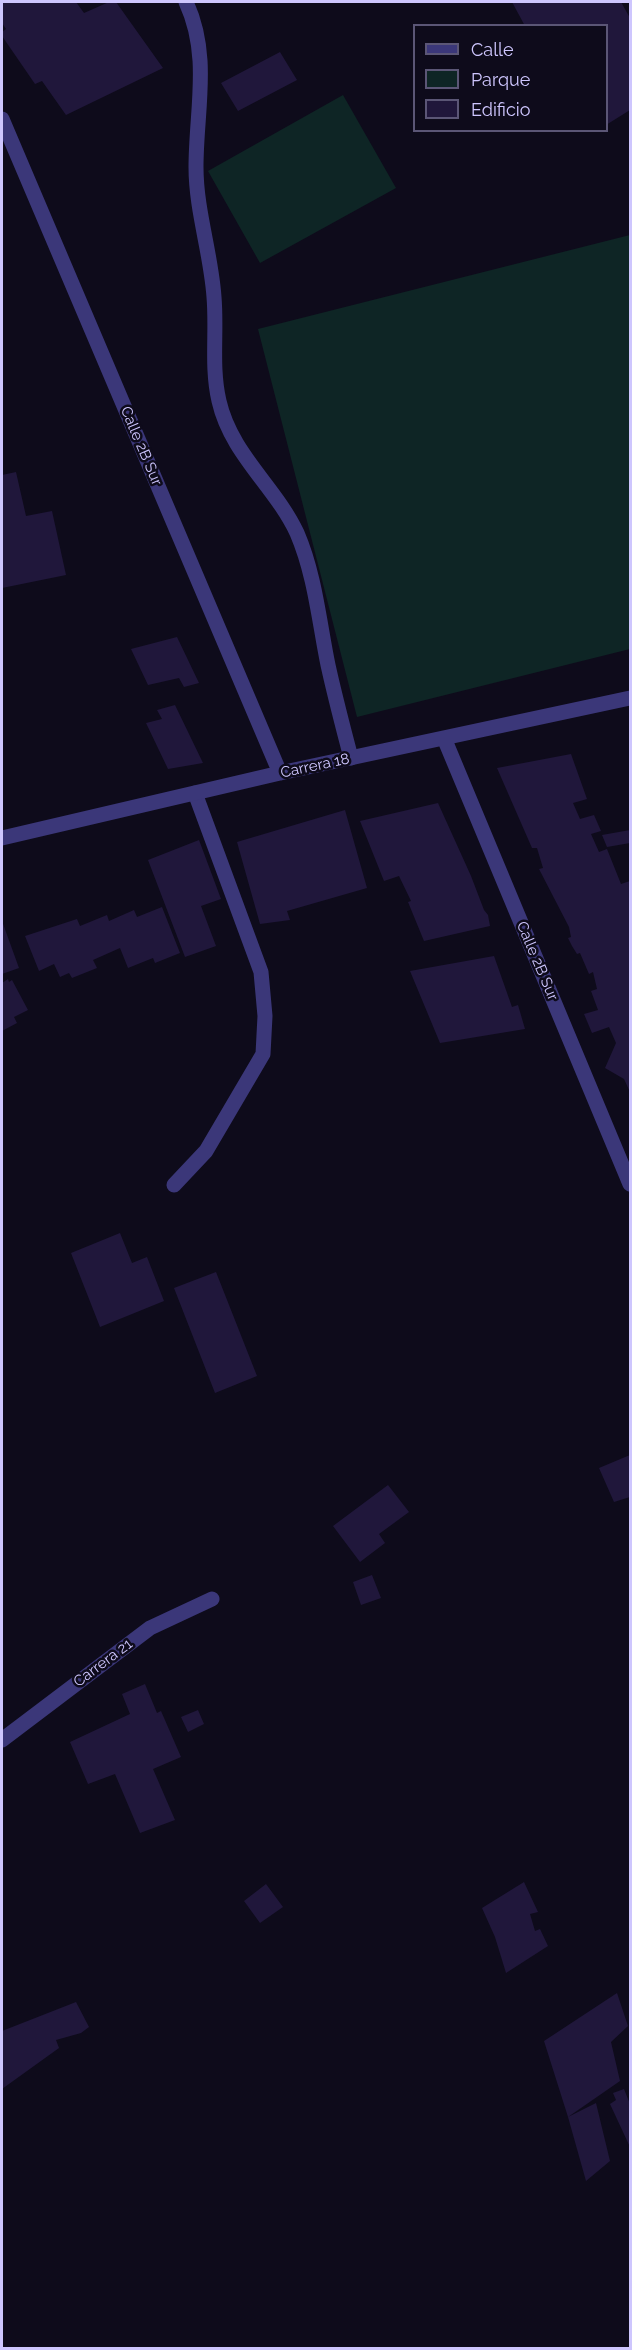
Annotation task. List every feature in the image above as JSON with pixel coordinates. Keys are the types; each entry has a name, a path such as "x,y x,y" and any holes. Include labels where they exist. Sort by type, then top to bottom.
{"street":[{"path":"186,2 201,50 197,184 214,296 216,381 219,403 241,452 285,511 308,564 328,664 351,758"},
{"name":"Calle 2B Sur","path":"2,119 280,774"},
{"name":"Carrera 18","path":"2,838 351,758 630,698"},
{"name":"Calle 2B Sur","path":"444,738 630,1184"},
{"path":"174,1185 206,1151 263,1054 265,1016 261,972 195,793"},
{"name":"Carrera 21","path":"2,1740 150,1628 212,1599"}],"green space":[{"path":"343,95 396,188 260,263 208,171"},
{"path":"630,235 630,649 357,717 258,329"}],"building":[{"path":"2,2 76,2 84,13 109,2 116,2 163,68 66,115 42,81 35,84 2,36 2,32 6,29 2,23"},
{"path":"512,2 621,2 630,18 630,110 608,124 608,24 524,24"},
{"path":"280,52 297,80 238,111 221,83"},
{"path":"16,472 26,516 52,511 66,575 2,588 2,475"},
{"path":"177,637 199,683 184,687 179,678 148,685 131,649"},
{"path":"175,705 203,763 168,769 146,723 162,719 157,710"},
{"path":"571,754 587,799 573,803 580,819 594,815 601,831 591,834 599,852 607,849 621,884 630,881 630,1092 624,1079 605,1068 616,1043 609,1027 592,1033 584,1014 598,1010 591,991 597,989 593,972 589,974 580,953 577,954 568,938 571,937 569,927 539,869 543,868 537,848 532,848 497,768"},
{"path":"438,803 488,915 490,926 424,941 408,902 411,901 399,876 384,881 360,821"},
{"path":"345,810 367,888 287,911 290,920 260,924 237,842"},
{"path":"630,830 630,843 607,847 602,835"},
{"path":"199,840 221,899 201,906 216,946 185,957 148,860"},
{"path":"162,907 180,953 155,963 153,958 128,968 120,948 93,960 97,968 72,978 69,973 60,977 54,964 39,971 25,936 77,919 80,926 107,915 109,921 134,910 137,917"},
{"path":"2,921 19,968 2,974"},
{"path":"494,956 512,1007 518,1005 525,1029 440,1043 410,971"},
{"path":"8,979 9,982 12,980 28,1010 14,1017 17,1023 2,1031 2,983"},
{"path":"120,1233 132,1263 147,1257 164,1301 100,1327 71,1253"},
{"path":"216,1272 257,1376 215,1393 174,1288"},
{"path":"630,1455 630,1497 614,1502 599,1468"},
{"path":"388,1485 409,1512 379,1534 385,1543 360,1562 333,1526"},
{"path":"372,1575 381,1598 361,1605 353,1582"},
{"path":"145,1684 157,1713 161,1711 181,1757 153,1769 175,1820 140,1833 115,1774 88,1784 70,1742 130,1714 122,1694"},
{"path":"198,1710 204,1724 188,1732 181,1717"},
{"path":"524,1882 538,1912 530,1914 535,1931 540,1929 548,1946 506,1973 495,1937 482,1908"},
{"path":"266,1884 283,1907 260,1923 244,1901"},
{"path":"617,1993 628,2026 611,2042 620,2081 568,2117 544,2041"},
{"path":"76,2002 89,2027 81,2033 56,2040 59,2048 2,2089 2,2031"},
{"path":"624,2089 630,2104 630,2147 610,2104 616,2100 613,2093"},
{"path":"596,2103 610,2161 586,2181 568,2117"}]}
